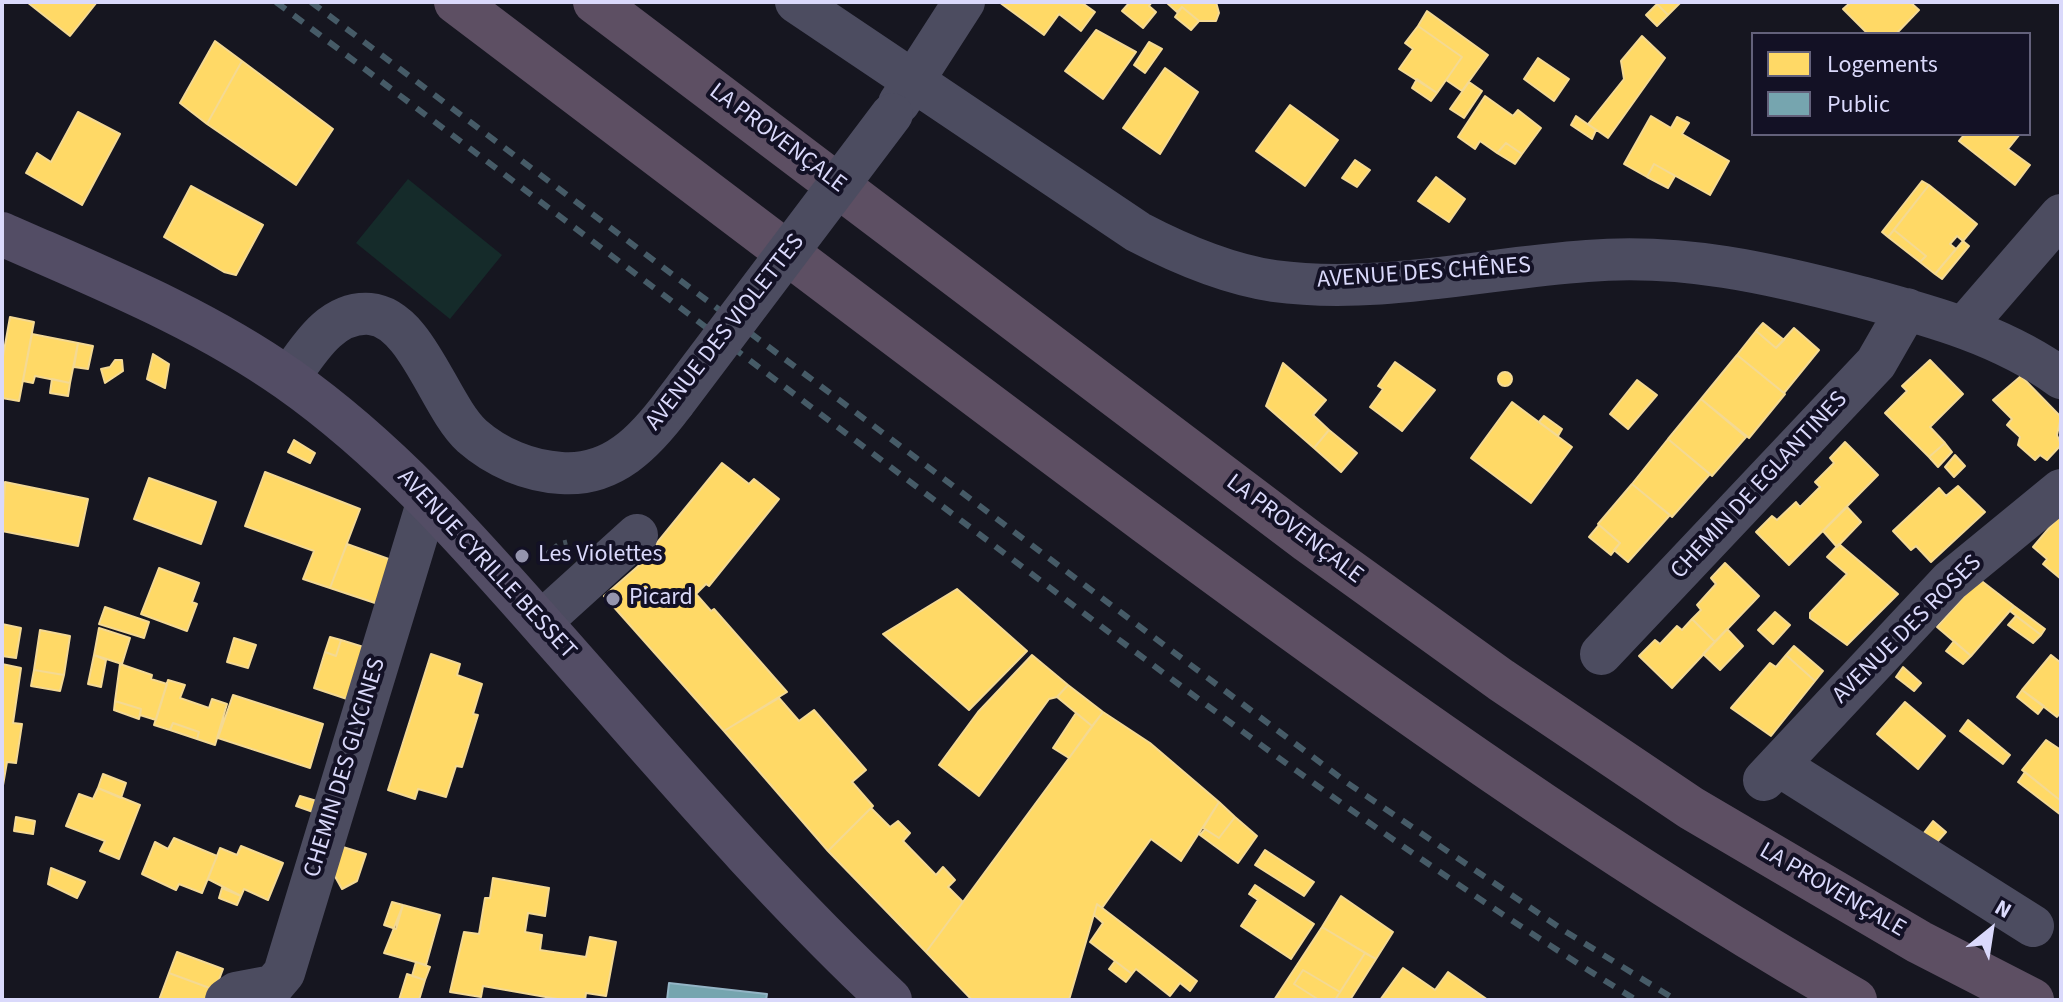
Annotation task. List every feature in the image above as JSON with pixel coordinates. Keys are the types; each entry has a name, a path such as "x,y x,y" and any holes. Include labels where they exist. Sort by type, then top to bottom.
{"highway":[{"path":"456,2 1348,672 1553,815 1732,929 1855,1000"},
{"name":"LA PROVENÇALE","path":"595,2 1308,541 1501,680 1691,808 1919,942 2032,1000"}],"main road":[{"name":"AVENUE CYRILLE BESSET","path":"2,234 154,302 288,379 391,462 541,622 792,906 890,1000"}],"street":[{"name":"AVENUE DES CHÊNES","path":"796,2 902,97 1138,232 1191,257 1249,276 1310,284 1356,283 1586,261 1689,260 1782,277 1964,327 2018,351 2061,378"},
{"name":"AVENUE DES VIOLETTES","path":"288,379 316,341 341,320 360,314 383,317 405,333 444,401 472,436 508,460 568,474 586,474 614,462 646,437 674,403 902,97 964,2"},
{"path":"1964,327 2061,215"},
{"name":"CHEMIN DE EGLANTINES","path":"1601,654 1876,363 1907,309"},
{"name":"AVENUE DES ROSES","path":"2033,926 1771,773 1950,581 2061,490"},
{"name":"CHEMIN DES GLYCINES","path":"226,1000 236,993 273,986 284,973 428,500"},
{"path":"541,622 637,535"}],"path":[{"path":"537,560 559,544 574,541"}],"green space":[{"path":"408,179 502,255 450,319 356,243"}],"building: Logements":[{"path":"27,2 97,2 70,36"},
{"path":"999,2 1081,2 1095,12 1081,31 1059,14 1044,35"},
{"path":"1130,2 1152,2 1149,6 1156,12 1143,28 1122,11"},
{"path":"1166,2 1216,2 1219,13 1216,21 1199,21 1182,7 1177,12"},
{"path":"1655,2 1681,2 1668,15"},
{"path":"1851,2 1910,2 1919,10 1898,32 1866,32 1843,9"},
{"path":"1657,4 1668,15 1657,26 1646,15"},
{"path":"1182,7 1199,21 1191,30 1175,17"},
{"path":"1427,11 1488,55 1462,91 1446,80 1462,57 1418,26"},
{"path":"1418,26 1462,57 1437,93 1399,69 1413,49 1405,43"},
{"path":"1096,30 1136,52 1103,99 1065,71"},
{"path":"1642,36 1665,58 1608,138 1588,124 1624,79 1621,61"},
{"path":"215,41 242,61 207,124 180,103"},
{"path":"1149,42 1162,49 1145,73 1134,65"},
{"path":"1538,58 1569,79 1554,101 1524,79"},
{"path":"242,61 333,129 296,185 207,124"},
{"path":"1165,68 1198,92 1160,154 1123,128"},
{"path":"1417,79 1437,93 1431,101 1412,88"},
{"path":"1469,82 1482,91 1464,118 1450,109"},
{"path":"1485,96 1513,116 1518,110 1541,128 1522,154 1506,143 1497,153 1480,141 1475,149 1458,137"},
{"path":"1290,105 1338,140 1305,186 1256,151"},
{"path":"78,112 120,134 82,205 26,173 37,153 51,162"},
{"path":"1576,116 1596,130 1592,139 1571,125"},
{"path":"1651,116 1671,128 1677,117 1689,123 1682,134 1729,161 1710,195 1654,164 1647,177 1624,164"},
{"path":"1963,136 2018,136 2008,149 2030,165 2015,185 1959,141"},
{"path":"1506,143 1522,154 1515,164 1497,153"},
{"path":"1355,160 1370,170 1357,187 1342,178"},
{"path":"1654,164 1675,176 1668,188 1647,177"},
{"path":"1436,177 1465,199 1449,222 1418,201"},
{"path":"1922,181 1929,185 1888,237 1882,232"},
{"path":"1929,185 1977,224 1963,241 1957,236 1950,244 1956,249 1935,274 1920,262 1926,256 1894,230"},
{"path":"191,186 263,225 236,275 224,272 164,237"},
{"path":"1894,230 1926,256 1920,262 1888,237"},
{"path":"1963,241 1969,246 1942,279 1935,274"},
{"path":"10,317 34,322 19,401 2,398 2,362"},
{"path":"1763,323 1784,340 1776,348 1756,331"},
{"path":"1794,328 1819,350 1784,393 1737,355 1756,331 1776,348"},
{"path":"32,334 78,343 70,383 35,376 33,383 23,381"},
{"path":"78,343 93,346 88,369 74,367"},
{"path":"153,354 169,364 165,388 147,379"},
{"path":"1737,355 1785,394 1749,438 1701,399"},
{"path":"115,360 122,360 123,371 105,383 101,369 110,367"},
{"path":"1930,360 1963,394 1930,427 1945,443 1929,457 1885,413 1907,391 1902,386"},
{"path":"1395,362 1435,390 1402,431 1370,407 1383,389 1378,386"},
{"path":"1283,363 1326,400 1313,415 1329,430 1314,448 1266,406"},
{"path":"1505,372 1512,379 1505,386 1498,379"},
{"path":"2021,376 2061,417 2057,435 2061,445 2047,460 2040,455 2035,460 2018,445 2020,437 2007,425 2012,419 1993,400"},
{"path":"52,379 70,383 68,396 50,393"},
{"path":"1637,380 1657,395 1628,429 1610,414"},
{"path":"1701,399 1746,437 1712,476 1668,439"},
{"path":"1512,402 1572,447 1531,503 1471,458"},
{"path":"1544,416 1562,429 1558,436 1539,422"},
{"path":"1329,430 1357,453 1341,472 1314,448"},
{"path":"1668,439 1710,474 1672,517 1632,484"},
{"path":"294,440 315,453 310,463 288,452"},
{"path":"1845,442 1878,475 1789,565 1756,532 1772,516 1777,520 1796,502 1800,507 1820,487 1815,482 1834,463 1830,458"},
{"path":"1945,443 1952,452 1938,467 1929,457"},
{"path":"1955,455 1965,466 1954,477 1945,467"},
{"path":"722,463 749,484 754,479 779,499 709,586 706,584 696,594 711,611 714,609 787,692 724,731 604,596 660,547 656,544"},
{"path":"265,472 360,509 330,588 303,579 314,551 245,526"},
{"path":"149,478 216,502 201,544 134,519"},
{"path":"5,482 88,499 78,546 2,531"},
{"path":"1632,484 1670,515 1628,562 1614,550 1620,543 1598,524"},
{"path":"1958,486 1985,512 1931,562 1916,546 1911,550 1893,531 1939,488 1946,496"},
{"path":"1847,507 1861,522 1837,547 1823,531"},
{"path":"2061,514 2061,579 2043,564 2047,559 2033,547"},
{"path":"1599,525 1620,543 1611,555 1589,537"},
{"path":"347,544 397,562 384,606 330,588"},
{"path":"1839,544 1898,594 1847,645 1810,618 1810,613 1847,574 1827,557"},
{"path":"1725,563 1759,596 1715,642 1692,619 1701,610 1697,605 1716,584 1711,578"},
{"path":"159,568 199,583 192,602 197,604 187,631 141,614"},
{"path":"1979,579 2014,606 1971,656 1937,627"},
{"path":"957,589 1027,651 969,710 883,634"},
{"path":"2014,606 2045,629 2041,635 2010,611"},
{"path":"105,607 149,622 144,638 99,624"},
{"path":"1775,612 1790,625 1773,644 1758,630"},
{"path":"2016,616 2041,635 2033,643 2008,625"},
{"path":"1692,619 1715,642 1672,688 1639,656 1655,640 1660,644 1677,626 1682,630"},
{"path":"2,624 21,628 16,658 2,656"},
{"path":"99,628 130,638 122,664 94,655"},
{"path":"1727,629 1743,646 1720,670 1703,654"},
{"path":"40,630 70,636 64,675 34,670"},
{"path":"330,637 341,640 336,656 325,652"},
{"path":"234,638 256,645 248,668 227,662"},
{"path":"341,640 370,649 353,701 314,688 325,652 336,656"},
{"path":"1954,641 1971,656 1963,664 1946,651"},
{"path":"1794,646 1823,671 1815,681 1786,655"},
{"path":"431,654 460,664 457,675 482,684 473,714 478,715 462,767 456,766 446,797 418,789 415,799 388,790"},
{"path":"94,655 106,660 101,687 88,684"},
{"path":"1032,655 1068,685 1057,697 1049,699 979,796 939,765 978,712"},
{"path":"1786,655 1815,681 1771,736 1731,708 1770,663 1776,667"},
{"path":"2051,655 2061,663 2061,712 2057,717 2022,690"},
{"path":"2,664 21,668 13,723 22,724 16,763 7,762 2,791"},
{"path":"120,664 152,675 151,679 167,684 156,720 140,715 141,709 115,701"},
{"path":"1903,667 1921,683 1914,691 1896,677"},
{"path":"34,670 64,675 60,691 31,686"},
{"path":"168,680 185,685 180,698 209,708 212,699 227,704 215,745 197,739 199,732 173,723 170,730 154,725"},
{"path":"1068,685 1103,712 1092,726 1057,697"},
{"path":"2022,690 2044,706 2038,714 2017,697"},
{"path":"233,695 323,724 310,768 218,738"},
{"path":"779,698 799,721 814,710 866,770 852,782 873,806 828,851 724,731"},
{"path":"115,701 141,709 139,719 114,710"},
{"path":"1905,702 1945,736 1918,769 1877,734"},
{"path":"1103,712 1150,743 1219,802 1181,861 1151,839 1102,908 1097,904 1069,1000 972,1000 926,952"},
{"path":"1076,713 1092,726 1069,758 1053,748"},
{"path":"1968,720 2010,755 2003,764 1960,731"},
{"path":"173,723 199,732 197,739 170,730"},
{"path":"2046,740 2061,750 2061,801 2022,770"},
{"path":"2025,772 2061,801 2061,815 2018,782"},
{"path":"103,774 126,783 121,798 98,788"},
{"path":"98,788 140,805 119,859 100,851 105,841 66,826 79,794 93,799"},
{"path":"300,796 320,802 316,813 296,806"},
{"path":"1219,802 1235,817 1219,838 1203,828"},
{"path":"871,808 890,827 898,821 910,833 903,841 936,875 943,867 955,880 948,887 963,902 926,952 828,851"},
{"path":"16,817 35,821 33,834 14,831"},
{"path":"1235,817 1257,836 1238,863 1200,835 1205,829 1219,838"},
{"path":"1933,821 1946,832 1929,851 1917,842"},
{"path":"174,838 217,856 202,893 179,884 176,890 142,874 155,842 168,849"},
{"path":"333,844 366,854 357,881 342,889 327,862"},
{"path":"241,846 283,863 268,900 244,889 241,896 208,879 220,848 237,855"},
{"path":"1265,850 1314,882 1304,896 1255,865"},
{"path":"51,868 85,882 77,898 48,884"},
{"path":"493,878 549,888 545,916 528,913 525,932 542,935 540,950 586,957 590,937 616,942 606,996 586,993 585,1000 563,1000 483,986 481,997 450,992 464,932 479,934 485,898 490,898"},
{"path":"1255,885 1314,924 1291,959 1241,926 1258,900 1249,894"},
{"path":"222,888 241,896 237,905 219,898"},
{"path":"1341,896 1393,932 1376,959 1322,927"},
{"path":"392,902 403,905 396,929 384,925"},
{"path":"1097,904 1197,981 1190,991 1180,983 1170,996 1136,969 1132,974 1090,942 1103,923 1094,915"},
{"path":"403,905 440,915 426,965 384,953"},
{"path":"1322,927 1365,953 1340,992 1303,970 1294,984 1319,1000 1274,1000"},
{"path":"177,952 223,969 215,990 169,973"},
{"path":"1365,953 1376,959 1350,1000 1335,1000"},
{"path":"1115,961 1132,974 1126,982 1109,969"},
{"path":"416,962 430,967 425,980 412,976"},
{"path":"1403,968 1435,990 1448,972 1488,1000 1380,1000"},
{"path":"1303,970 1340,992 1335,1000 1319,1000 1294,984"},
{"path":"169,973 215,990 211,1000 159,1000"},
{"path":"407,974 425,980 419,1000 399,1000"}],"building: Public":[{"path":"669,983 767,994 766,1000 667,1000"}],"railway":[{"path":"276,2 1221,715 1384,833 1636,1000"},
{"path":"311,2 1346,782 1563,930 1676,1000"}],"place":[{"name":"Les Violettes","path":"522,556"},
{"name":"Picard","path":"613,599"}]}
